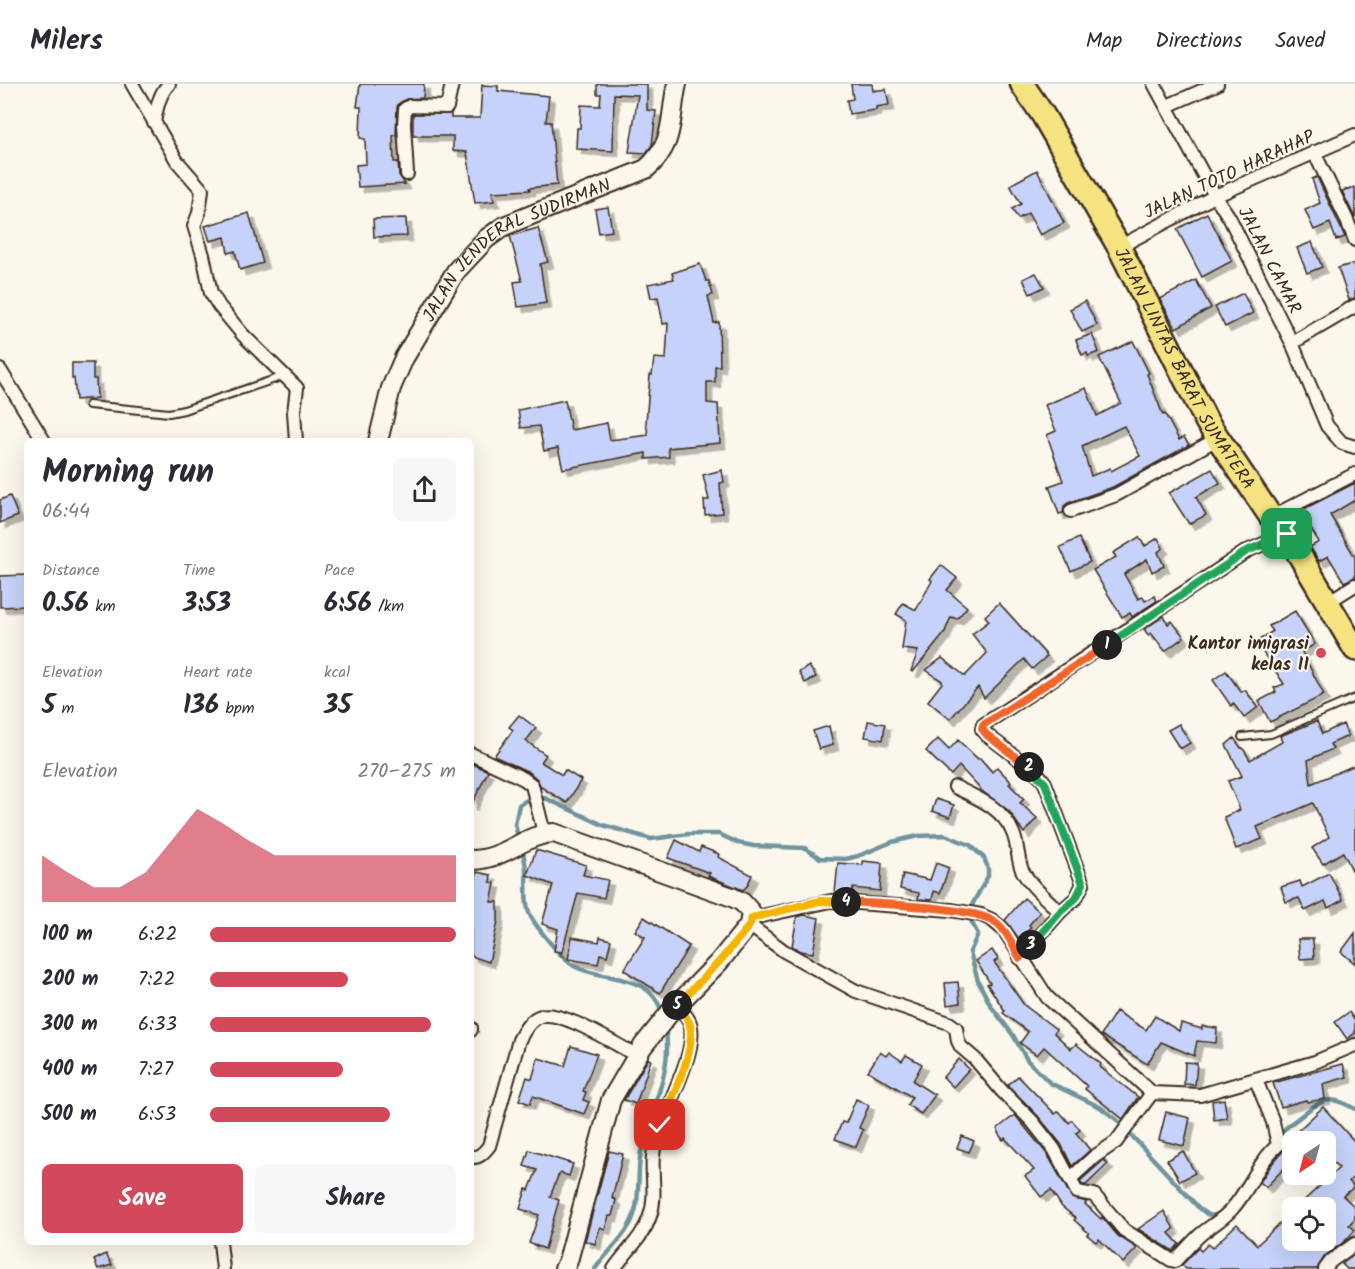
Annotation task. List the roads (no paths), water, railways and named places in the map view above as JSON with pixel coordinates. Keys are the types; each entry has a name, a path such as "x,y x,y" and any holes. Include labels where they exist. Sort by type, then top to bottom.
{"highway":[{"name":"JALAN LINTAS BARAT SUMATERA","path":"1022,84 1043,114 1119,247 1217,439 1271,517 1287,534 1355,649"}],"main road":[{"name":"JALAN JENDERAL SUDIRMAN","path":"379,438 395,374 456,271 486,239 504,226 646,169 664,148 672,125 677,84"},
{"path":"474,860 487,858 509,850 539,835 564,836 732,897 747,906 751,922 719,962 674,1007 640,1051 610,1101 564,1269"}],"street":[{"path":"132,84 177,161 202,190 199,213 194,226 211,293 243,334 297,388 294,412 296,438"},
{"path":"153,122 158,102 169,84"},
{"path":"408,174 405,110 410,106 447,107 452,84"},
{"name":"JALAN CAMAR","path":"1154,84 1215,196 1229,217 1292,343 1328,426 1342,443 1355,447"},
{"path":"1167,106 1216,84"},
{"name":"JALAN TOTO HARAHAP","path":"1119,247 1215,196 1355,135"},
{"path":"1314,152 1355,240"},
{"path":"1292,343 1355,306"},
{"path":"0,370 42,438"},
{"path":"1071,511 1116,495 1217,439"},
{"path":"1271,517 1355,474"},
{"path":"1020,958 1060,912 1076,898 1083,884 1045,783 1038,774 987,735 982,729 983,725 1247,551 1287,534"},
{"path":"1328,602 1355,585"},
{"path":"474,755 524,779 532,786 539,811 539,835"},
{"path":"955,787 994,807 1005,819 1014,833 1022,870 1060,912"},
{"path":"751,922 820,901 981,915 999,924 1047,997 1152,1093 1200,1095 1315,1062 1355,1045"},
{"path":"751,922 784,951 856,991 949,1023 956,1028 961,1047 1032,1121 1054,1149 1077,1192 1094,1195 1124,1230 1175,1261 1190,1244 1231,1210 1268,1155 1278,1145 1273,1122 1256,1080"},
{"path":"614,1269 632,1248 650,1216 654,1196 652,1157 656,1138 680,1076 691,1039 690,1023 674,1007"},
{"path":"474,1158 489,1146 519,1040 528,1026 539,1016 553,1014 566,1018 640,1051"},
{"path":"1070,1179 1094,1156 1116,1142 1152,1093"},
{"path":"1325,1269 1331,1261 1355,1244"},
{"path":"220,1245 224,1269"}],"lane":[{"path":"89,405 169,413 184,410 285,375"},
{"path":"1242,737 1271,734 1355,698"}],"waterway":[{"path":"519,841 515,824 519,805 529,799 545,798 603,825 651,839 689,834 719,834 738,843 754,846 805,848 820,858 846,859 892,842 918,836 945,835 970,845 984,858 988,868 988,876 973,903 970,914 978,934 970,952 978,981 991,1006 1013,1035 1027,1060 1050,1083 1100,1107 1117,1120 1198,1207 1208,1214 1214,1215 1225,1208 1245,1180"},
{"path":"522,849 526,866 529,912 551,943 574,966 637,984 648,991 656,1000 662,1014"},
{"path":"595,1269 625,1232 633,1218 643,1142 659,1094 666,1061 665,1028"},
{"path":"1279,1135 1308,1110 1326,1100 1339,1101 1355,1109"}],"place":[{"name":"Kantor imigrasi kelas II","path":"1321,653"}]}
